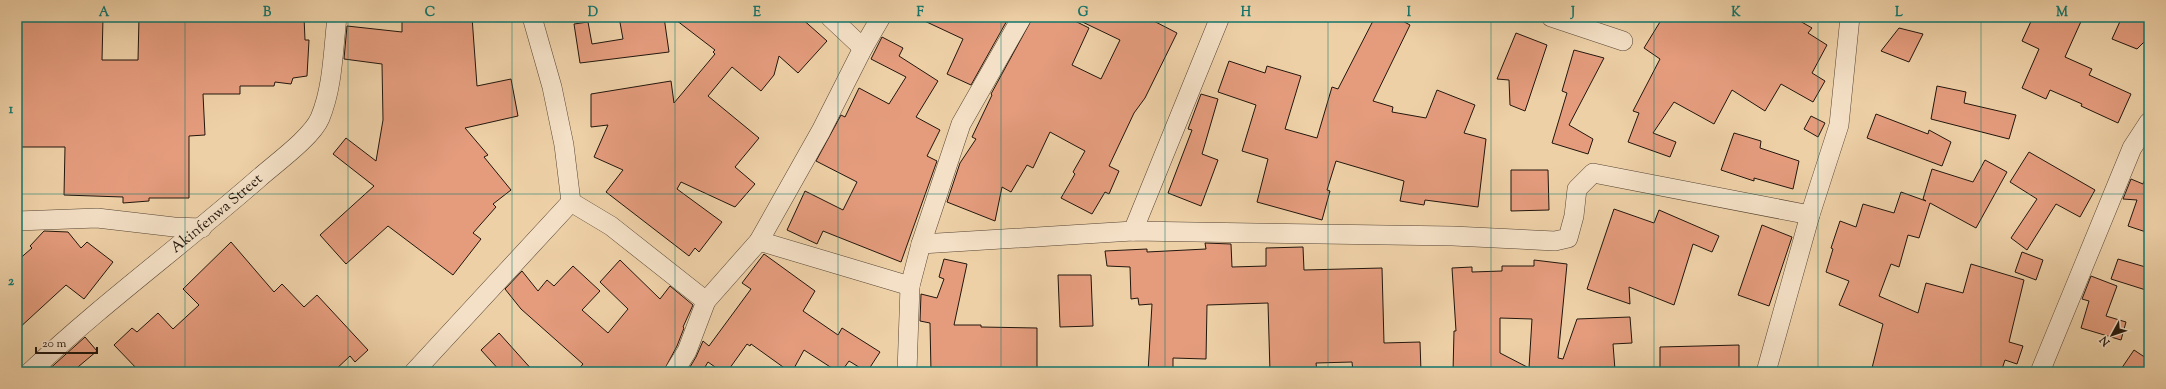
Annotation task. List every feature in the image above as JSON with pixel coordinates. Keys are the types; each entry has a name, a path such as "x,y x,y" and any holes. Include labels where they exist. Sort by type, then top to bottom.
{"street":[{"name":"Akinfenwa Street","path":"30,372 62,342 202,228 303,139 319,120 330,84 337,17"},
{"path":"414,372 571,202 564,145 552,87 532,17"},
{"path":"830,17 863,48"},
{"path":"674,372 687,351 706,301 759,240 821,131 863,48 881,17"},
{"path":"907,372 910,286 921,244 961,124 1022,17"},
{"path":"1133,231 1220,17"},
{"path":"1551,17 1624,41"},
{"path":"1766,372 1810,215 1839,125 1850,17"},
{"path":"2040,372 2132,148 2149,122"},
{"path":"921,244 1133,231 1453,236 1555,241 1568,238 1574,216 1577,190 1593,173 1810,215"},
{"path":"571,202 611,226 706,301"},
{"path":"17,221 97,218 174,227 202,228"},
{"path":"759,240 910,286"}],"building":[{"path":"17,17 103,17 102,60 138,60 139,17 304,17 305,40 309,40 307,76 293,78 291,84 275,82 274,86 240,86 240,94 203,94 205,135 189,136 189,198 149,198 149,201 123,203 123,197 64,195 65,147 17,147"},
{"path":"429,17 472,17 477,86 511,79 518,116 465,128 488,155 484,157 511,190 493,204 496,207 473,233 481,239 453,275 388,226 346,264 320,235 374,186 333,154 346,138 376,161 383,120 382,64 344,59 347,26 402,32 402,21 429,20"},
{"path":"619,17 664,17 669,52 580,63 574,24 588,22 592,44 623,39"},
{"path":"672,17 800,17 827,41 798,73 779,56 774,75 761,91 732,67 708,96 759,138 735,167 755,184 735,207 681,182 677,189 722,222 699,252 695,248 689,256 606,192 623,170 594,157 608,125 591,127 591,94 671,81 674,103 715,54 713,52 715,50"},
{"path":"916,17 1009,17 971,85 947,74 963,39"},
{"path":"1033,17 1067,17 1089,28 1072,65 1101,79 1120,40 1072,17 1146,17 1177,33 1145,98 1134,113 1109,166 1119,171 1109,194 1105,192 1092,214 1061,198 1075,174 1073,172 1085,151 1050,132 1033,168 1027,165 1011,192 1002,187 995,221 947,202 960,163 976,139 972,137 992,95 991,94"},
{"path":"1375,17 1395,17 1410,25 1373,101 1393,107 1392,112 1426,118 1437,90 1475,105 1464,133 1486,139 1478,207 1425,200 1424,205 1400,201 1404,181 1336,161 1327,190 1330,191 1322,220 1257,202 1268,159 1242,151 1256,105 1218,92 1229,61 1265,73 1267,66 1301,76 1285,129 1317,138 1332,87 1338,89"},
{"path":"1663,17 1793,17 1812,28 1808,33 1827,45 1812,73 1825,81 1813,102 1781,84 1765,111 1732,90 1714,124 1674,102 1653,133 1676,142 1670,157 1628,142 1639,113 1633,111 1660,59 1644,48"},
{"path":"2033,17 2083,17 2065,57 2092,69 2089,75 2131,94 2118,123 2081,106 2082,104 2050,90 2046,99 2022,88 2039,49 2022,41"},
{"path":"2122,17 2149,17 2149,37 2137,49 2112,39"},
{"path":"1899,28 1923,34 1909,62 1881,51"},
{"path":"1516,33 1547,45 1525,111 1510,105 1509,80 1497,79"},
{"path":"882,37 903,48 899,56 938,81 916,117 940,130 927,156 937,161 901,262 823,231 817,244 787,230 805,191 843,210 857,182 816,161 841,115 845,117 859,88 889,104 906,77 871,59"},
{"path":"1574,50 1604,58 1569,125 1593,139 1588,154 1552,143 1567,93 1562,91"},
{"path":"1937,86 1966,92 1964,103 2016,115 2009,139 1931,119"},
{"path":"1201,94 1218,99 1202,154 1218,160 1201,206 1168,193 1192,130 1188,129"},
{"path":"1876,114 1928,134 1929,130 1951,142 1942,166 1867,138"},
{"path":"1811,116 1825,123 1818,137 1804,129"},
{"path":"1734,133 1761,141 1760,148 1799,161 1793,189 1754,178 1754,181 1721,170"},
{"path":"2029,152 2095,190 2080,217 2056,204 2027,250 2011,238 2037,199 2010,182"},
{"path":"1985,160 2007,172 1976,228 1930,203 1919,238 1908,235 1899,267 1891,264 1879,296 1918,313 1926,283 1963,293 1971,264 2024,280 2009,342 2023,346 2017,364 2005,360 2001,372 1871,372 1883,324 1839,305 1849,281 1826,272 1833,249 1831,248 1840,221 1856,227 1863,204 1894,213 1901,192 1926,201 1923,199 1932,169 1973,182"},
{"path":"1511,170 1548,170 1549,210 1511,211"},
{"path":"2147,174 2149,174 2149,233 2128,226 2137,200 2123,199 2131,179 2143,184"},
{"path":"1614,209 1654,223 1659,210 1719,236 1712,252 1693,244 1674,305 1629,287 1630,304 1587,289"},
{"path":"1762,225 1792,237 1769,306 1738,295"},
{"path":"44,231 68,232 81,248 87,242 113,262 84,299 66,285 17,330 17,261 32,248 30,246"},
{"path":"231,242 274,292 282,284 304,307 317,295 368,350 355,362 350,356 333,372 140,372 114,345 132,328 137,332 158,313 173,329 199,305 183,289"},
{"path":"1205,243 1231,244 1232,267 1266,266 1266,248 1303,247 1304,270 1382,268 1384,343 1420,342 1421,372 1353,372 1352,362 1316,363 1317,372 1270,372 1268,303 1207,305 1206,359 1173,358 1173,372 1148,372 1152,304 1139,305 1138,298 1131,299 1130,267 1107,266 1105,251 1147,249 1147,252 1206,249"},
{"path":"2022,252 2043,260 2036,280 2015,272"},
{"path":"764,254 815,291 803,311 838,335 842,328 880,352 867,372 849,361 841,372 838,372 804,350 792,372 790,372 751,344 750,346 747,344 727,372 722,372 708,362 702,372 687,372 703,341 709,346 751,289 742,283"},
{"path":"944,259 967,264 954,325 1037,328 1037,372 931,372 930,323 920,321 921,294 937,298 944,279 939,277"},
{"path":"2118,259 2149,268 2149,291 2111,279"},
{"path":"620,260 660,299 670,286 693,305 683,327 684,328 677,346 663,372 576,372 583,364 521,309 505,289 522,271 538,291 547,280 554,286 573,266 600,291 582,310 608,333 628,309 600,282"},
{"path":"1534,260 1567,264 1558,358 1563,359 1577,319 1630,317 1632,343 1613,344 1615,370 1453,372 1454,331 1456,331 1452,268 1472,267 1472,272 1502,271 1502,266 1534,266","holes":["1500,318 1532,319 1529,368 1500,353"]},
{"path":"1058,275 1091,275 1093,326 1060,327"},
{"path":"2091,276 2117,286 2106,316 2126,322 2121,340 2081,328 2089,301 2082,299"},
{"path":"499,333 534,372 501,372 481,350"},
{"path":"85,337 97,351 72,372 46,372"},
{"path":"1739,345 1739,372 1670,372 1670,368 1660,368 1660,347"},
{"path":"2134,350 2149,360 2142,372 2119,372"}]}
